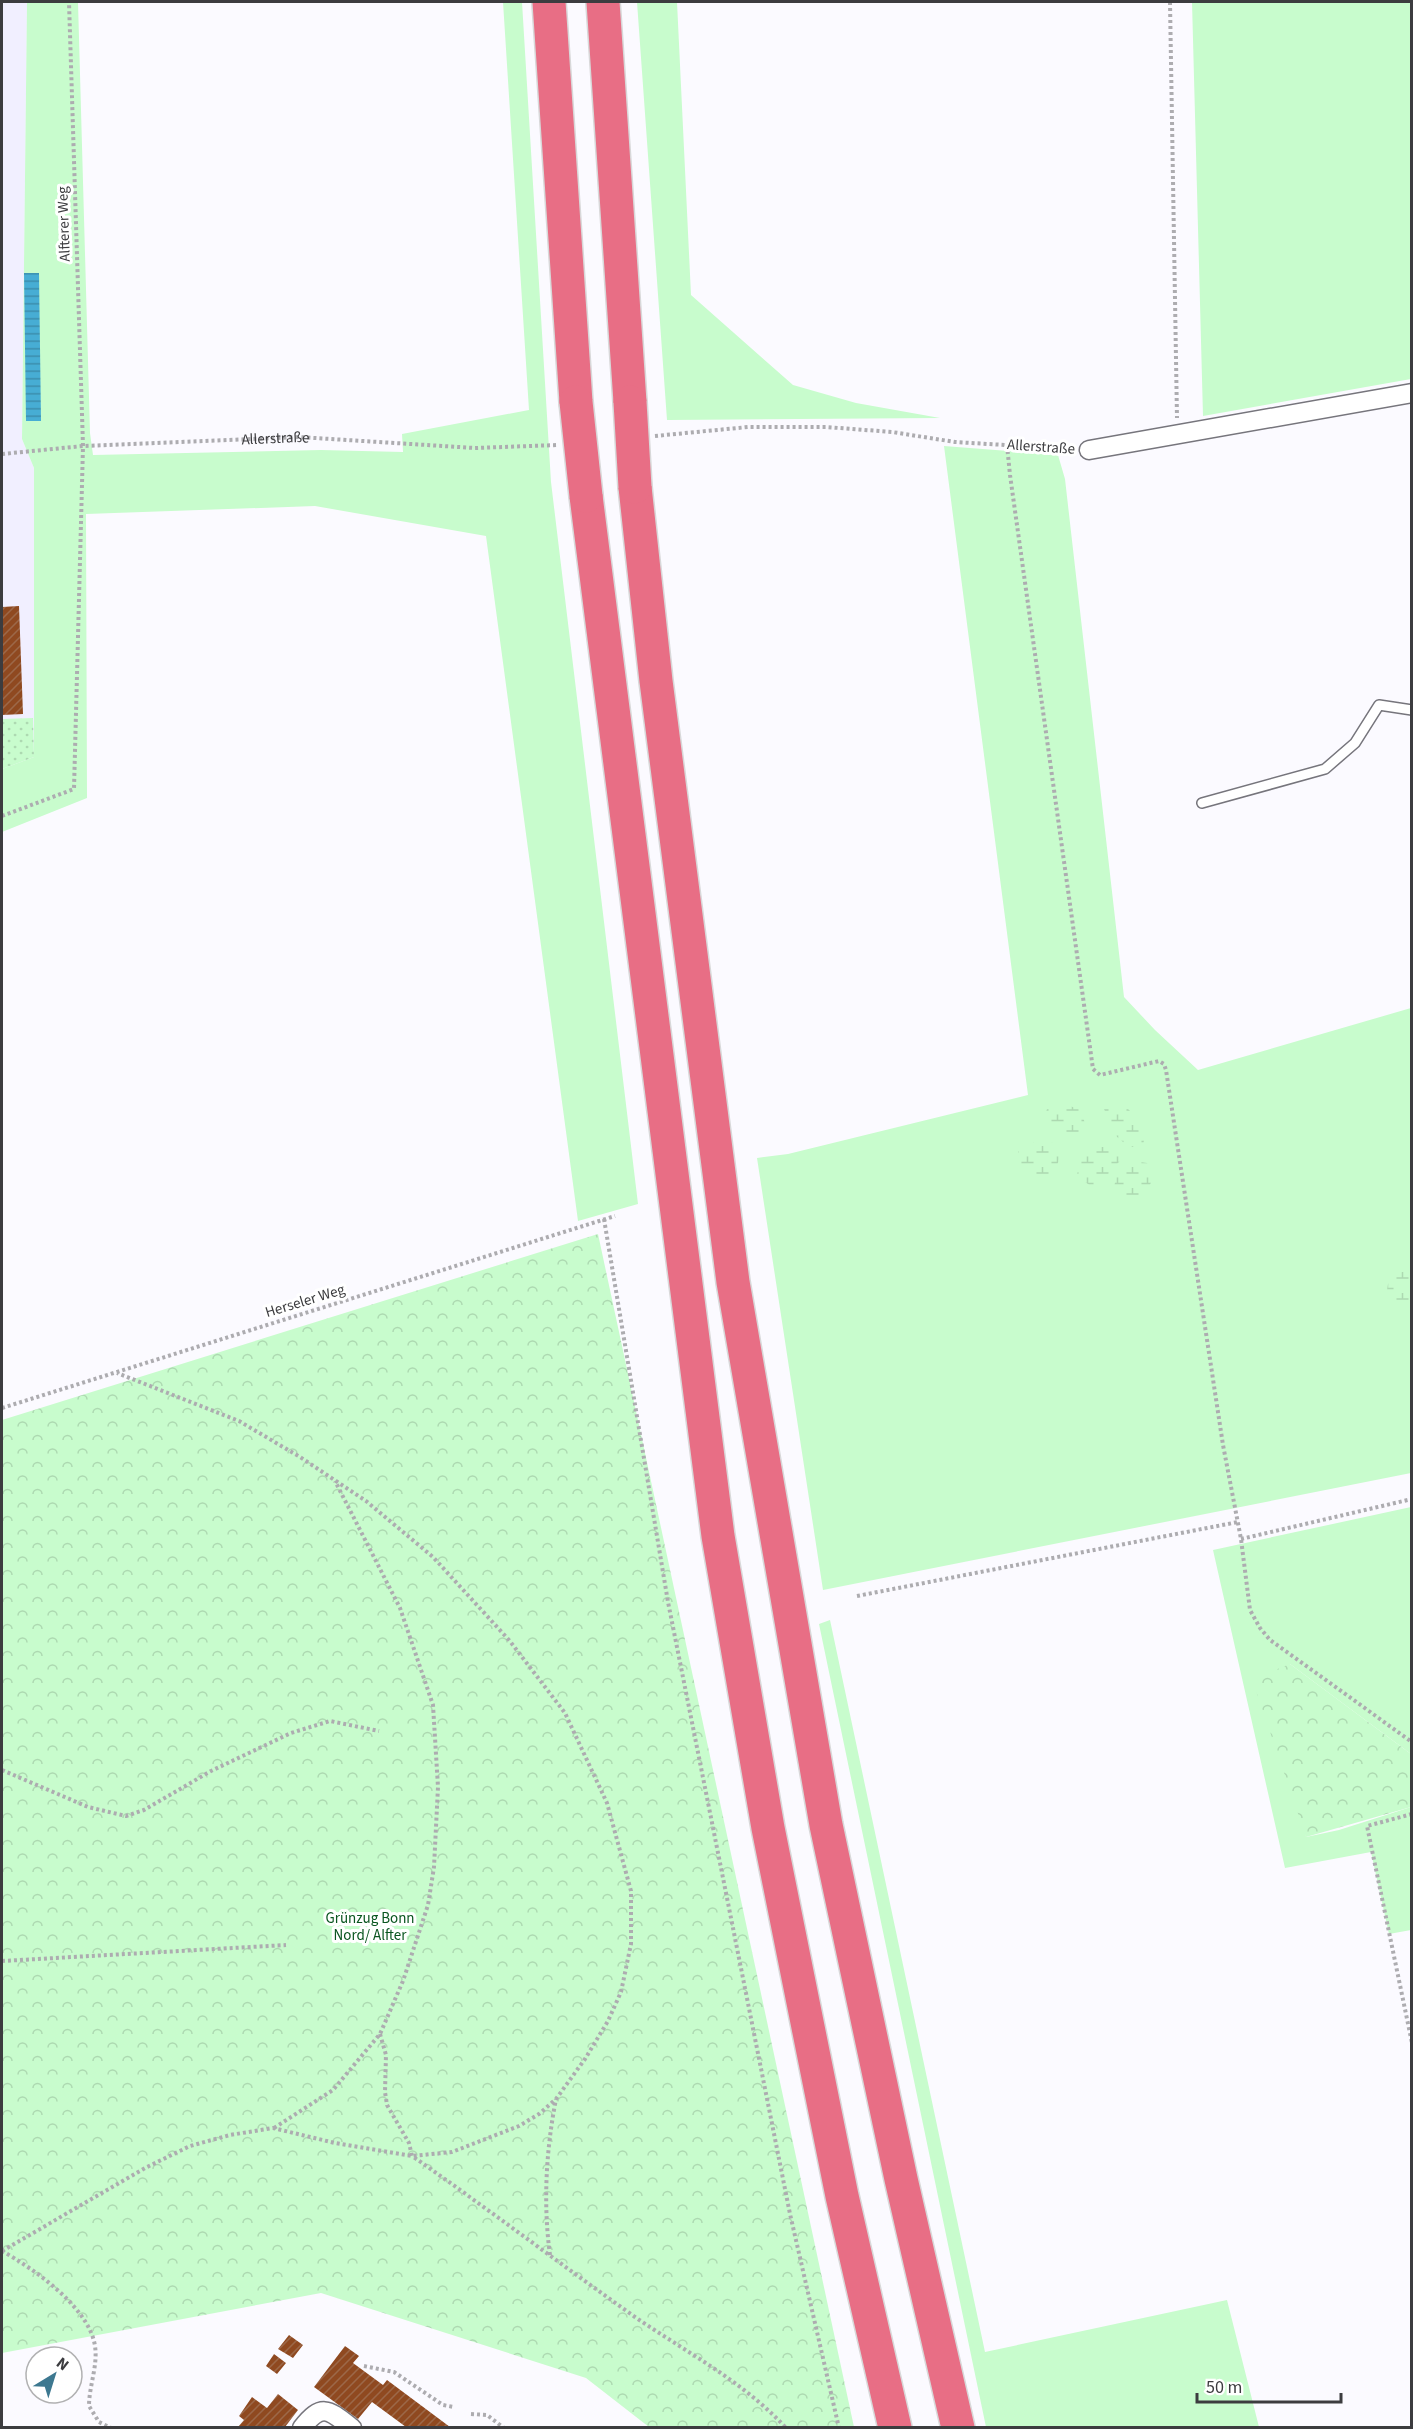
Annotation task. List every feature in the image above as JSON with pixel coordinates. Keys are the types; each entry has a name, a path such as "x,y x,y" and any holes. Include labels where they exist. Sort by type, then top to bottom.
{"highway":[{"path":"549,2 576,402 586,496 718,1536 772,1851 842,2196 895,2427"},
{"path":"603,2 635,487 656,681 735,1294 826,1825 901,2179 958,2427"}],"street":[{"name":"Allerstraße","path":"1089,450 1412,393"},
{"path":"302,2427 313,2413 321,2410 332,2413 352,2427"}],"lane":[{"path":"1202,803 1325,770 1355,743 1379,705 1412,710"}],"path":[{"name":"Alfterer Weg","path":"2,816 74,789 83,446 69,2"},
{"path":"1170,2 1177,422 1182,433"},
{"name":"Allerstraße","path":"667,435 748,427 826,427 892,432 955,442 1089,450"},
{"name":"Allerstraße","path":"2,454 83,446 298,437 475,448 550,445"},
{"path":"1008,445 1010,475 1093,1069 1100,1075 1159,1061 1164,1064 1166,1070 1223,1445 1241,1539 1250,1610 1270,1640 1412,1742"},
{"name":"Herseler Weg","path":"2,1408 615,1216"},
{"path":"604,1219 671,1614 790,2214 839,2427"},
{"path":"111,2427 99,2422 89,2406 95,2356 91,2331 80,2314 56,2289 2,2251 135,2174 190,2146 230,2135 273,2128 335,2143 412,2156 452,2152 519,2126 539,2114 556,2099 585,2059 608,2021 621,1992 631,1944 631,1891 607,1803 565,1713 509,1640 434,1557 366,1502 300,1456 239,1421 117,1372"},
{"path":"273,2128 333,2090 380,2034 403,1981 428,1905 434,1867 438,1787 434,1705 400,1608 334,1480"},
{"path":"1241,1539 1412,1499"},
{"path":"856,1596 1238,1522"},
{"path":"2,1770 88,1807 126,1816 144,1810 211,1771 291,1733 330,1721 379,1731"},
{"path":"1412,1814 1367,1826 1412,2043"},
{"path":"2,1961 286,1945"},
{"path":"380,2034 386,2055 387,2106 410,2143 412,2156 550,2256 768,2408 786,2427"},
{"path":"550,2256 545,2221 550,2128 556,2099"},
{"path":"364,2366 394,2372 443,2406 454,2407"},
{"path":"471,2414 487,2415 504,2427"}],"shaded area":[{"path":"2,2 27,2 22,439 34,468 34,757 2,769"}],"green space":[{"path":"27,2 78,2 90,433 93,455 321,450 403,452 402,434 529,410 503,2 522,2 551,482 638,1204 578,1221 486,536 315,506 86,514 87,798 2,832 2,769 34,757 34,468 22,439"},
{"path":"637,2 677,2 691,295 793,385 856,403 940,418 667,420"},
{"path":"1192,2 1411,2 1411,379 1203,416"},
{"path":"944,446 1058,455 1065,479 1124,997 1198,1070 1411,1008 1411,1473 823,1590 757,1158 788,1154 1028,1095"},
{"path":"33,718 34,757 2,769 2,719"},
{"path":"1113,1102 1125,1106 1146,1127 1143,1146 1129,1147 1116,1136 1104,1109"},
{"path":"1067,1105 1081,1110 1088,1134 1064,1135 1043,1122 1047,1109"},
{"path":"1038,1140 1053,1143 1060,1156 1056,1169 1046,1180 1036,1178 1020,1165 1018,1151"},
{"path":"1100,1147 1116,1147 1125,1155 1104,1179 1092,1187 1077,1176 1079,1161"},
{"path":"1133,1161 1147,1163 1151,1183 1137,1199 1123,1201 1114,1188 1116,1177"},
{"name":"Grünzug Bonn Nord/ Alfter","path":"598,1234 854,2427 649,2427 586,2378 321,2293 45,2345 24,2345 24,2349 2,2353 2,1420"},
{"path":"1405,1269 1411,1270 1411,1305 1395,1308 1386,1296 1388,1284"},
{"path":"1411,1507 1411,1754 1290,1664 1306,1837 1339,1830 1411,1807 1411,1930 1389,1934 1371,1852 1285,1868 1213,1550"},
{"path":"830,1620 985,2352 1227,2300 1259,2427 986,2427 819,1624"},
{"path":"1290,1664 1411,1754 1411,1807 1306,1837 1252,1679"}],"water":[{"path":"24,273 39,273 41,421 26,421"}],"building":[{"path":"19,606 23,714 2,715 2,607"},
{"path":"289,2335 303,2345 293,2358 278,2349"},
{"path":"345,2346 359,2356 353,2363 383,2385 387,2380 450,2427 406,2427 372,2402 358,2419 314,2387"},
{"path":"274,2354 286,2363 277,2374 266,2366"},
{"path":"278,2394 298,2410 285,2427 238,2427 244,2420 239,2416 252,2397 267,2408"}]}
